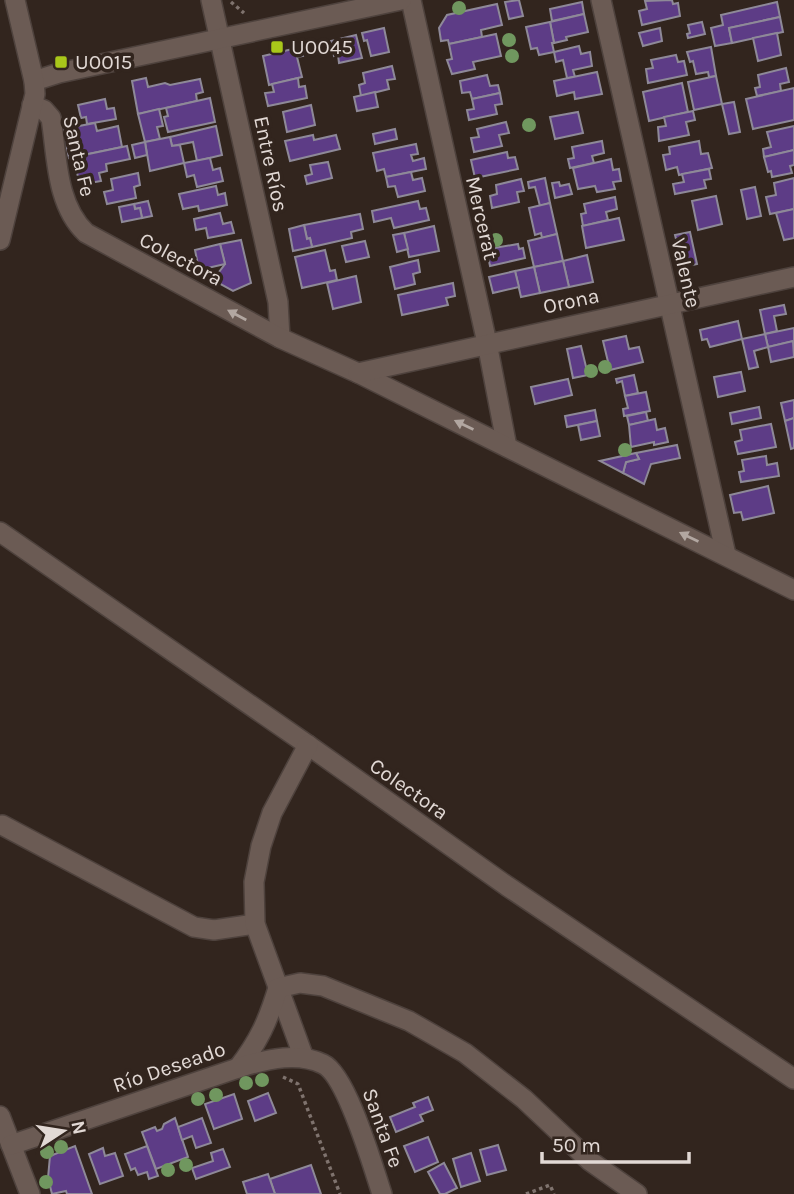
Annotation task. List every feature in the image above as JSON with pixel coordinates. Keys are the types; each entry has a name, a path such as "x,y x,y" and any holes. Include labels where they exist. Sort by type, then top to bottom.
{"street":[{"path":"0,240 32,105 34,81 16,7 1,0"},
{"name":"Entre Ríos","path":"211,0 278,302 280,338"},
{"path":"34,81 59,73 401,0"},
{"name":"Mercerat","path":"411,0 487,343 507,447"},
{"name":"Valente","path":"601,0 726,555"},
{"name":"Santa Fe","path":"32,105 44,110 51,118 66,206 76,224"},
{"name":"Colectora","path":"76,224 86,233 280,338 358,373 794,590"},
{"name":"Orona","path":"358,373 794,277"},
{"name":"Colectora","path":"0,532 308,745 507,887 794,1079"},
{"path":"304,1058 255,924 254,882 261,846 272,813 308,745"},
{"path":"2,825 194,927 214,930 255,924"},
{"path":"278,988 300,984 323,986 409,1021 465,1054 524,1100 590,1161 637,1194"},
{"path":"237,1068 257,1042 269,1019 278,988"},
{"name":"Santa Fe","path":"304,1058 326,1065 345,1089 383,1194"},
{"name":"Río Deseado","path":"11,1145 237,1068 271,1059 304,1058"},
{"path":"0,1116 30,1194"}],"path":[{"path":"229,0 243,13 254,10"},
{"path":"298,1084 340,1194"},
{"path":"526,1194 551,1185 554,1194"}],"building":[{"path":"519,0 523,16 509,19 505,2"},
{"path":"672,0 673,4 678,3 680,16 642,25 639,11 647,9 645,1"},
{"path":"582,2 584,14 552,21 550,9"},
{"path":"777,2 780,17 729,28 732,43 715,46 711,28 723,25 721,15"},
{"path":"497,4 502,25 481,30 482,37 449,44 448,40 441,41 439,28 447,15"},
{"path":"584,14 588,32 554,43 550,22"},
{"path":"780,17 783,32 732,43 729,28"},
{"path":"550,22 554,52 539,55 537,48 531,49 526,27"},
{"path":"702,22 705,34 688,38 688,25"},
{"path":"384,28 389,52 371,56 367,40 364,41 362,33"},
{"path":"660,28 662,41 643,46 639,33"},
{"path":"777,33 781,55 758,61 753,38"},
{"path":"496,34 501,56 473,62 475,69 452,74 447,60 452,59 449,44"},
{"path":"356,35 362,58 339,63 338,55 334,56 331,41"},
{"path":"579,46 581,54 590,52 592,66 573,70 575,77 567,78 563,60 556,62 554,52"},
{"path":"301,47 303,56 297,57 302,77 269,85 263,56"},
{"path":"711,47 716,76 709,77 708,72 696,74 693,61 690,62 687,52"},
{"path":"676,55 678,62 684,61 687,75 648,83 646,69 653,68 651,60"},
{"path":"392,66 395,79 387,80 389,89 361,96 359,85 365,83 363,73"},
{"path":"786,68 789,82 780,84 781,91 757,96 755,88 760,87 758,75"},
{"path":"597,72 602,94 575,99 574,92 557,96 554,81"},
{"path":"487,75 490,86 498,85 500,93 472,99 470,92 462,93 460,81"},
{"path":"716,76 722,104 694,110 688,82"},
{"path":"146,78 148,87 200,79 203,92 196,94 197,101 138,114 132,81"},
{"path":"298,78 299,87 305,86 307,98 268,106 265,93 274,92 272,84"},
{"path":"682,83 688,112 649,121 643,92"},
{"path":"794,88 794,120 753,129 746,99"},
{"path":"375,92 378,107 357,111 354,97"},
{"path":"500,93 502,104 495,105 497,114 469,120 467,110 474,109 472,99"},
{"path":"210,98 215,122 168,132 164,117 168,116 166,108"},
{"path":"105,99 107,109 114,108 116,119 87,124 86,117 81,118 78,105"},
{"path":"734,102 740,132 729,134 722,104"},
{"path":"311,105 315,125 287,132 283,112"},
{"path":"159,109 163,126 157,127 160,139 145,142 138,114"},
{"path":"693,111 695,120 686,122 689,135 659,141 658,127 666,126 664,117"},
{"path":"578,112 583,133 555,139 550,117"},
{"path":"506,122 509,133 499,135 502,146 474,152 471,138 479,137 477,129"},
{"path":"95,123 97,131 118,126 122,147 69,158 63,129"},
{"path":"216,126 222,155 197,161 193,142 172,146 170,137"},
{"path":"794,126 794,150 764,157 763,149 771,147 767,132"},
{"path":"395,129 397,139 375,144 373,134"},
{"path":"313,135 314,140 336,135 340,149 290,161 285,141"},
{"path":"170,137 172,146 180,145 184,163 150,171 145,142"},
{"path":"602,141 604,153 592,156 594,163 570,168 568,159 574,158 572,147"},
{"path":"699,141 701,154 708,153 712,168 679,175 677,167 666,170 663,155 670,154 669,147"},
{"path":"145,142 147,155 135,158 132,145"},
{"path":"416,144 418,154 411,155 413,161 424,158 426,169 386,177 384,169 377,171 373,153"},
{"path":"127,146 130,159 106,164 107,171 99,173 101,181 84,184 82,176 78,177 74,157"},
{"path":"794,150 794,165 790,166 792,173 772,177 764,157"},
{"path":"507,152 508,158 515,157 518,169 475,178 471,160"},
{"path":"210,158 213,170 220,168 223,181 197,187 194,175 187,177 184,163"},
{"path":"611,159 613,170 619,169 621,181 613,182 615,189 597,192 595,186 578,189 573,168"},
{"path":"328,162 332,178 307,184 305,176 312,174 310,165"},
{"path":"709,169 711,179 704,180 706,188 675,194 673,184 684,182 682,174"},
{"path":"411,172 413,180 422,178 425,191 398,197 395,186 388,187 386,177"},
{"path":"138,173 140,185 134,187 136,198 107,204 104,192 113,190 111,179"},
{"path":"545,178 550,203 540,206 535,187 529,188 528,182"},
{"path":"794,178 794,209 770,214 766,197 776,195 774,183"},
{"path":"521,179 524,191 517,192 519,202 492,208 490,196 497,194 496,185"},
{"path":"559,182 560,186 569,184 572,194 555,198 552,183"},
{"path":"216,186 218,195 225,193 227,205 199,211 198,206 183,209 179,194"},
{"path":"755,187 761,216 747,219 741,190"},
{"path":"716,196 722,224 698,230 692,201"},
{"path":"615,197 617,209 606,212 608,220 583,226 581,214 586,213 584,204"},
{"path":"148,201 152,216 142,218 140,208 135,209 134,204"},
{"path":"418,201 420,209 426,208 429,220 394,228 391,218 374,222 372,211"},
{"path":"550,203 557,234 542,238 541,233 535,235 529,208"},
{"path":"134,204 135,209 140,208 142,218 122,222 119,207"},
{"path":"794,209 794,238 784,240 776,213"},
{"path":"220,213 223,224 231,222 234,233 208,238 206,228 196,230 194,219"},
{"path":"360,214 363,229 351,232 352,238 312,247 310,238 307,239 304,225"},
{"path":"619,218 624,240 586,248 582,226"},
{"path":"304,225 312,247 293,251 289,229"},
{"path":"434,226 439,251 409,257 404,233"},
{"path":"690,232 697,264 693,265 680,255 675,235"},
{"path":"404,233 408,249 397,252 393,235"},
{"path":"557,234 563,261 534,267 528,241"},
{"path":"241,240 251,283 233,291 213,280 225,264 220,244"},
{"path":"365,241 369,257 346,262 342,246"},
{"path":"220,244 225,264 199,270 195,250"},
{"path":"518,244 519,249 523,248 525,258 490,266 488,256 496,254 494,248"},
{"path":"325,250 330,271 335,270 337,280 302,288 295,257"},
{"path":"587,255 593,282 569,287 563,261"},
{"path":"418,260 420,272 413,274 415,284 395,289 390,267"},
{"path":"563,261 569,287 540,293 534,267"},
{"path":"534,267 540,293 521,297 515,271"},
{"path":"515,271 519,287 493,293 489,277"},
{"path":"356,276 361,302 333,309 327,283"},
{"path":"453,283 455,296 446,298 448,305 402,315 398,295"},
{"path":"784,305 786,314 774,316 777,331 765,334 760,310"},
{"path":"738,321 742,339 710,347 707,339 702,340 700,330"},
{"path":"794,328 794,341 768,347 765,334"},
{"path":"765,334 768,347 754,351 758,367 749,369 742,339"},
{"path":"626,336 629,349 639,347 643,362 610,370 603,341"},
{"path":"793,341 794,357 771,362 768,347"},
{"path":"581,346 588,375 573,378 567,349"},
{"path":"741,372 745,391 718,397 714,377"},
{"path":"634,375 638,393 625,396 622,381 617,383 616,379"},
{"path":"568,379 572,395 535,404 531,387"},
{"path":"646,392 650,411 624,416 623,409 628,408 625,396"},
{"path":"794,400 794,418 785,421 781,403"},
{"path":"759,407 761,418 732,424 730,413"},
{"path":"595,410 597,421 567,427 565,416"},
{"path":"646,412 648,421 629,425 627,416"},
{"path":"794,418 794,448 791,449 785,421"},
{"path":"655,419 657,430 665,428 668,442 631,447 629,425"},
{"path":"597,421 600,436 581,440 578,425"},
{"path":"771,424 776,447 738,454 735,442 742,440 740,430"},
{"path":"677,445 680,458 651,464 644,484 623,473 626,462 639,459 636,453"},
{"path":"636,453 639,459 626,462 623,473 600,461"},
{"path":"766,456 767,465 777,463 779,476 741,482 739,472 744,471 742,460"},
{"path":"768,486 774,513 743,520 741,512 734,513 730,495"},
{"path":"268,1093 276,1113 255,1121 248,1101"},
{"path":"234,1094 242,1119 214,1129 205,1104"},
{"path":"428,1097 433,1110 420,1115 423,1121 396,1132 390,1117 415,1107 413,1103"},
{"path":"175,1118 188,1157 156,1169 142,1132 155,1127 157,1131 162,1129 164,1124"},
{"path":"202,1118 211,1143 196,1148 192,1136 182,1140 178,1127"},
{"path":"428,1137 438,1162 415,1172 404,1146"},
{"path":"498,1145 506,1170 487,1175 480,1150"},
{"path":"75,1146 92,1194 67,1194 66,1191 52,1194 48,1178 50,1156"},
{"path":"147,1146 158,1176 149,1179 147,1172 138,1175 135,1168 131,1170 125,1154"},
{"path":"103,1148 105,1156 115,1153 123,1176 100,1184 89,1154"},
{"path":"223,1149 230,1167 196,1179 192,1168 213,1161 211,1153"},
{"path":"471,1153 480,1181 461,1187 453,1159"},
{"path":"444,1163 457,1188 440,1194 428,1172"},
{"path":"311,1165 321,1194 275,1194 270,1179"},
{"path":"268,1174 275,1194 247,1194 243,1182"}],"place":[{"name":"U0045","path":"277,47"},
{"name":"U0015","path":"61,62"}]}
